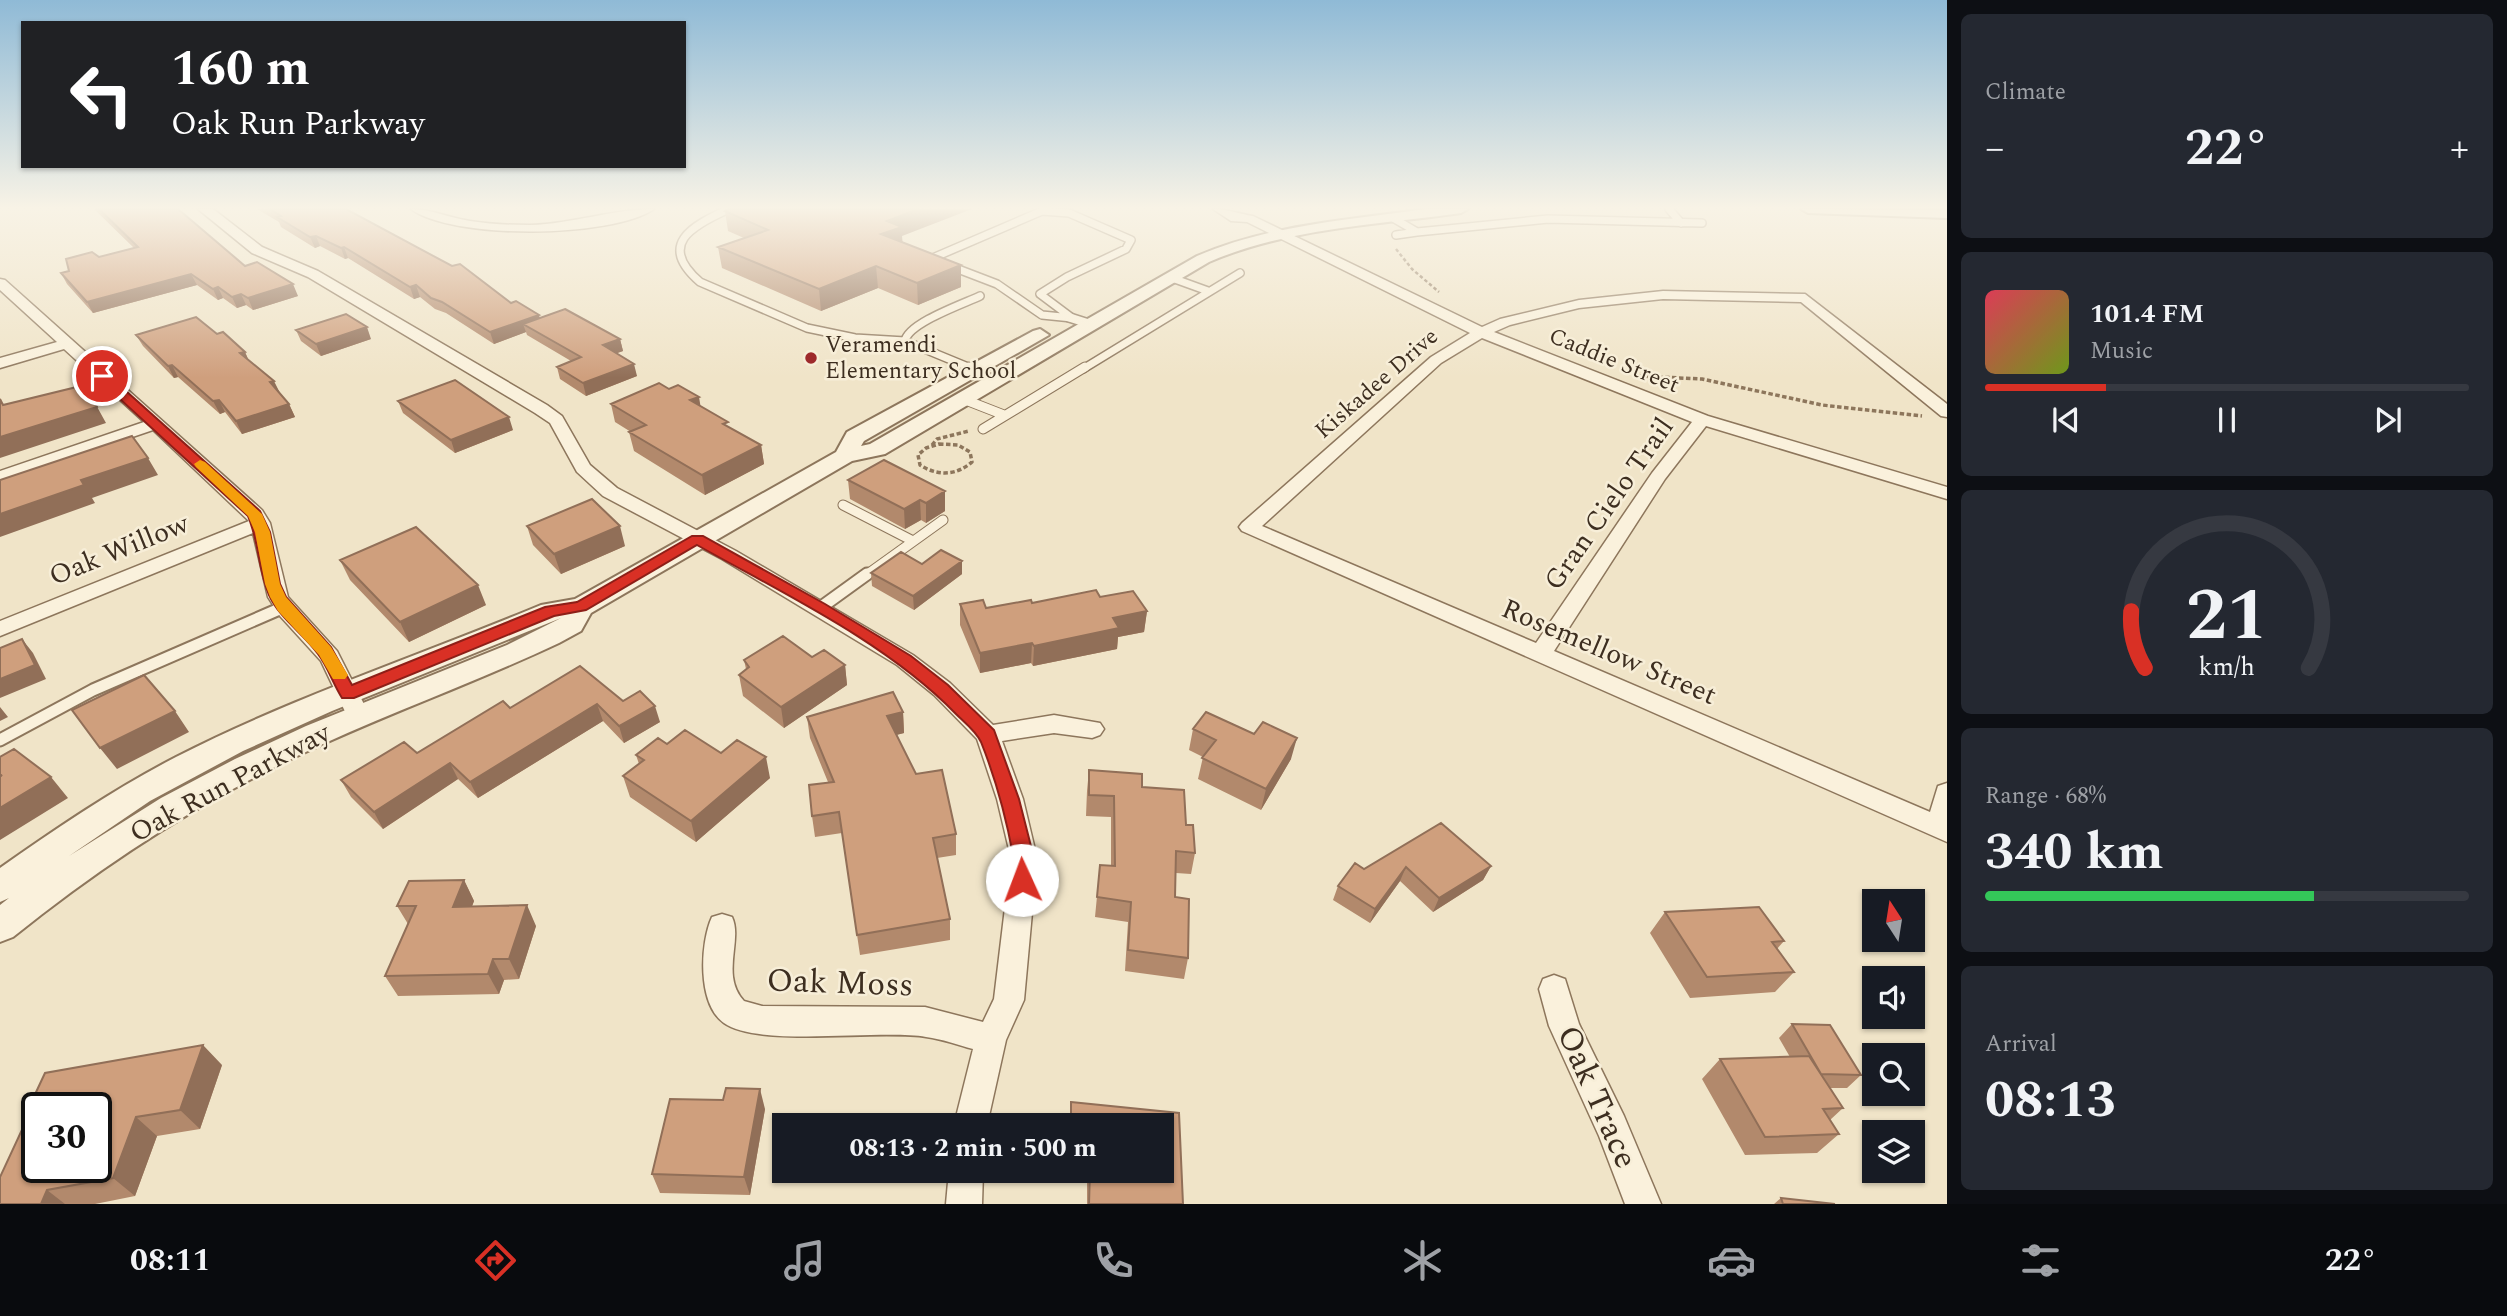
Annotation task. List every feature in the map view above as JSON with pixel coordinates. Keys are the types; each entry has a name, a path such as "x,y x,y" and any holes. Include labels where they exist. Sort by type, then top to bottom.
{"street":[{"path":"292,265 492,372 556,420 583,468 610,492 820,608 905,660 942,689 988,735 1010,799 1024,858 1009,1000 991,1039 974,1113"},
{"name":"Oak Run Parkway","path":"0,887 80,831 187,765 353,705 472,671 550,637 571,625 581,607 845,456 877,449 963,399 1167,265"},
{"name":"Oak Run Parkway","path":"845,456 855,437 974,369 1197,265"},
{"name":"Caddie Street","path":"1342,265 1480,332 1702,420 1947,493"},
{"path":"0,283 244,504 260,523 272,584 284,607 325,651 353,705"},
{"name":"Kiskadee Drive","path":"1248,527 1436,360 1480,332 1532,313 1663,295 1805,298 1940,408"},
{"path":"0,363 67,344"},
{"name":"Gran Cielo Trail","path":"1540,655 1651,488 1702,420"},
{"path":"0,477 155,424"},
{"name":"Oak Willow","path":"0,629 260,523"},
{"name":"Rosemellow Street","path":"1248,527 1943,830"},
{"name":"Oak Run Parkway","path":"0,926 113,844 177,805 283,749 353,705"},
{"path":"988,735 1055,724 1092,729"},
{"path":"1943,830 1947,793"},
{"name":"Oak Moss","path":"722,926 717,953 719,988 726,1003 735,1013 762,1020 925,1022 991,1039"},
{"name":"Oak Trace","path":"1554,989 1564,1026 1612,1128 1643,1204"},
{"path":"964,1204 966,1183"}],"lane":[{"path":"681,265 700,282 807,328 855,338 905,341 974,369"},
{"path":"947,265 1004,288 1024,305 1050,319 1081,321"},
{"path":"1081,321 1066,310 1046,303 1040,294 1092,265"},
{"path":"984,429 1240,272"},
{"path":"1172,278 1208,291"},
{"path":"905,341 906,335 916,326 980,296"},
{"path":"963,399 1004,415"},
{"path":"843,505 913,541"},
{"path":"820,608 943,520"},
{"path":"0,740 93,690 284,607"}],"path":[{"path":"1409,265 1441,294"},
{"path":"1631,377 1662,373 1705,377 1810,403 1940,408"},
{"path":"931,446 958,445 970,452 972,462 968,467 952,473 925,469 920,465 918,455 937,439 984,429"}],"building":[{"path":"68,265 262,265 293,284 248,298 241,294 232,297 218,287 213,289 191,274 87,302 61,273 69,271"},
{"path":"374,265 462,265 511,303 516,301 539,315 490,332 431,298 416,285 410,287"},
{"path":"762,265 961,265 917,283 876,266 819,289"},
{"path":"565,309 620,339 603,345 634,364 583,383 557,367 581,357 523,324"},
{"path":"346,314 367,327 316,344 296,330"},
{"path":"196,317 217,334 223,332 245,352 240,353 274,381 270,382 289,404 236,421 219,400 213,401 172,365 168,366 136,335"},
{"path":"455,380 509,417 451,440 398,401"},
{"path":"659,383 669,389 678,385 699,397 690,400 728,422 723,424 761,445 702,475 629,432 646,425 611,404"},
{"path":"85,385 97,407 0,437 0,399 3,405"},
{"path":"132,436 148,458 81,480 84,485 0,514 0,480"},
{"path":"884,460 945,491 926,503 920,500 904,509 848,480"},
{"path":"592,499 620,526 554,554 527,526"},
{"path":"416,527 478,585 400,622 340,560"},
{"path":"941,550 962,561 913,596 871,573 901,552 922,564"},
{"path":"1096,590 1100,597 1133,591 1147,611 1113,618 1119,628 1034,646 1032,643 980,653 960,604 983,600 986,608 1031,600 1032,603"},
{"path":"783,636 812,657 824,650 845,665 781,707 739,675 749,667 744,660"},
{"path":"22,639 35,665 0,679 0,648"},
{"path":"580,666 623,701 640,691 655,706 619,726 597,704 470,782 450,763 374,812 341,780 404,742 417,753 503,701 510,708"},
{"path":"144,675 175,711 100,748 72,710"},
{"path":"893,692 903,712 887,716 916,774 942,770 956,834 933,838 950,919 857,935 839,812 812,816 809,785 834,782 807,717"},
{"path":"1206,712 1254,734 1263,722 1297,738 1266,789 1202,758 1216,740 1193,729"},
{"path":"685,730 721,753 737,740 766,757 691,821 623,776 644,760 636,755 658,738 667,744"},
{"path":"14,749 51,777 0,808 0,757"},
{"path":"1089,770 1142,774 1142,787 1184,790 1186,825 1193,825 1195,853 1176,851 1175,897 1189,899 1188,958 1128,950 1131,902 1097,897 1100,865 1115,866 1114,796 1089,795"},
{"path":"1441,823 1491,866 1439,898 1406,867 1375,909 1338,886 1355,863 1364,869"},
{"path":"464,880 453,907 527,905 509,959 493,959 488,974 385,976 416,906 397,906 409,881"},
{"path":"1759,907 1784,941 1772,942 1794,972 1707,977 1665,912"},
{"path":"1792,1024 1830,1025 1861,1075 1821,1074"},
{"path":"203,1045 180,1110 136,1117 113,1178 112,1092 36,1092 45,1073"},
{"path":"1809,1056 1843,1108 1823,1109 1839,1134 1765,1137 1720,1059"},
{"path":"726,1088 760,1089 744,1177 652,1174 670,1099 723,1100"},
{"path":"1071,1102 1179,1113 1183,1204 1089,1204 1090,1183 1174,1183 1174,1113 1071,1113"},
{"path":"21,1132 21,1183 86,1183 47,1190 41,1204 0,1204 0,1177"},
{"path":"1781,1198 1835,1204 1783,1204"}],"slow traffic":[{"path":"200,464 255,514 260,523 272,584 278,597 284,607 316,639 339,675"}],"place":[{"name":"Veramendi Elementary School","path":"811,358"}],"route":[{"path":"102,376 255,514 260,523 272,584 278,597 325,651 348,693 551,611 581,607 697,539 729,555 905,660 942,689 988,735 1010,799 1024,858 1022,880"}]}
